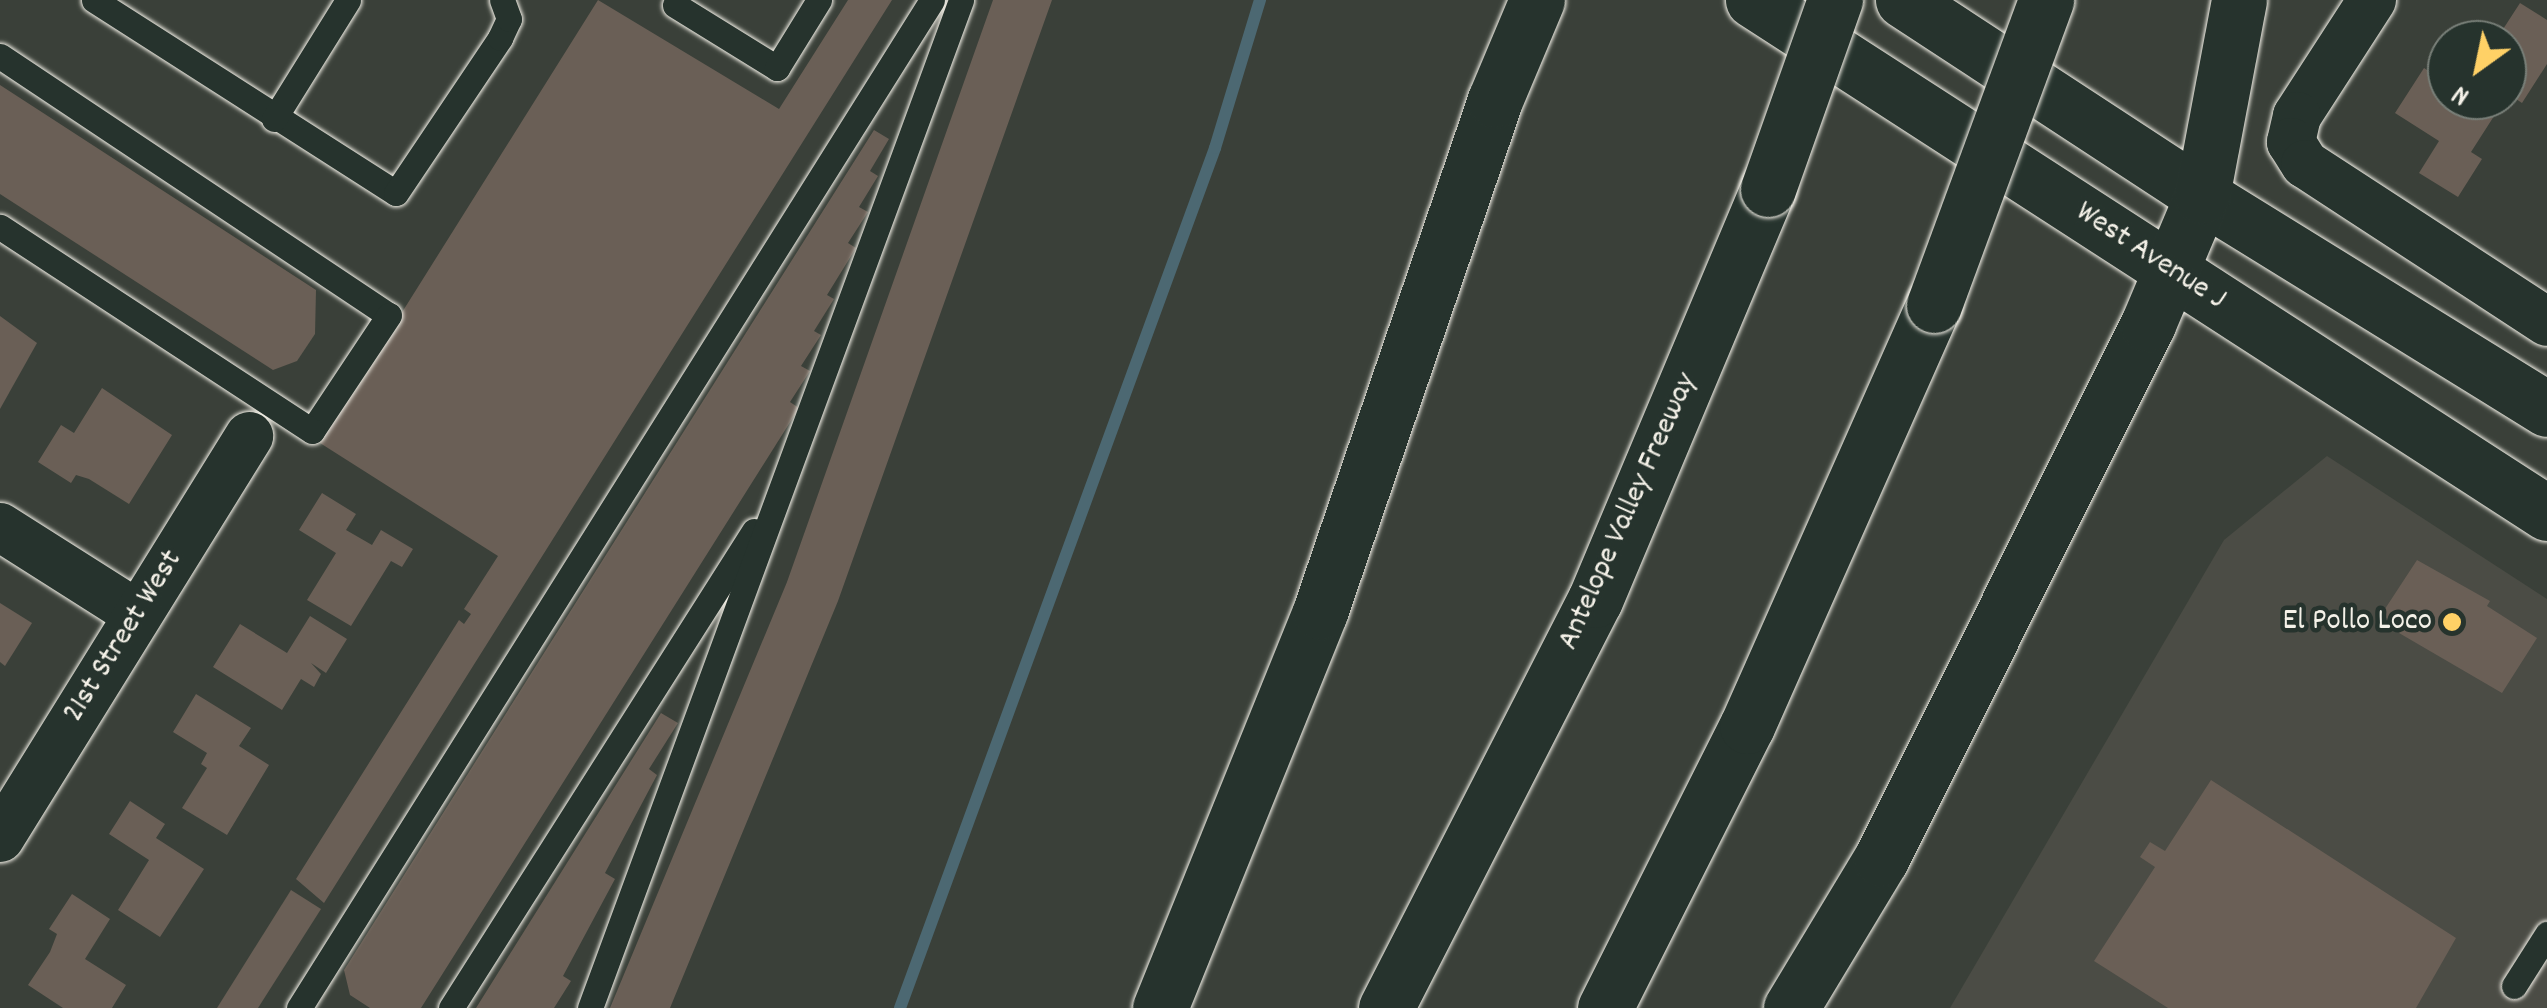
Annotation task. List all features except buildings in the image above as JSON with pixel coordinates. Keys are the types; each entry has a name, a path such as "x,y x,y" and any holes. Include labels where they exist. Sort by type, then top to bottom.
{"main road":[{"path":"1160,1008 1320,612 1494,100 1537,0"},
{"name":"West Avenue J","path":"1753,0 2547,513"},
{"name":"Antelope Valley Freeway","path":"1386,1008 1595,600 1768,189 1835,0"},
{"path":"1903,0 2202,196 2547,408"},
{"path":"1605,1008 1747,726 1934,305 2046,0"},
{"path":"1791,1008 1880,859 2171,270 2202,196 2239,0"}],"street":[{"path":"2372,0 2297,116 2291,142 2304,164 2547,322"},
{"name":"21st Street West","path":"0,838 249,436"},
{"path":"0,527 137,614"}],"lane":[{"path":"94,0 274,119 396,193 500,38 509,19 502,0"},
{"path":"274,119 348,0"},
{"path":"674,2 777,68 818,0"},
{"path":"298,1008 932,0"},
{"path":"590,1008 960,0"},
{"path":"0,56 389,315 312,431 0,227"},
{"path":"452,1008 780,490"},
{"path":"2514,986 2547,934"}],"shaded area":[{"path":"2327,456 2547,599 2547,1008 1950,1008 2224,540"}],"waterway":[{"path":"900,1008 1215,148 1260,0"}],"place":[{"name":"El Pollo Loco","path":"2452,622"}]}
